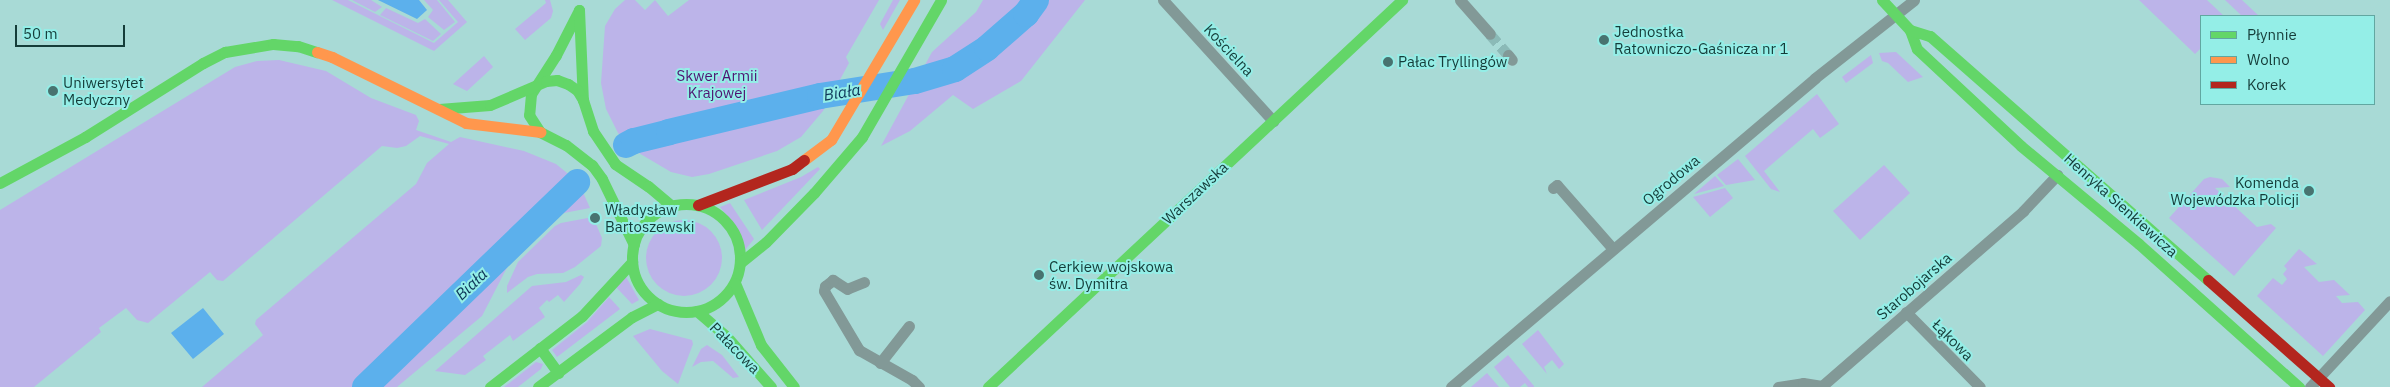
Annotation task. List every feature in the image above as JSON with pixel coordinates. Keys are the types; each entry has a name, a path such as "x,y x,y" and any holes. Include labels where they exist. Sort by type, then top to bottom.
{"main road":[{"path":"698,205 716,213 730,226 738,243 740,263 734,283 725,296 712,306 697,311 670,310 658,304 640,286 632,262 634,245 639,232 648,220 659,211 672,206 698,205 792,169 831,140 914,0"},
{"path":"740,263 766,242 830,176 862,138 941,0"},
{"name":"Warszawska","path":"988,387 1402,0"},
{"name":"Henryka Sienkiewicza","path":"1882,0 1910,30 1917,49 2021,146 2139,244 2299,387"},
{"path":"540,132 529,114 528,104 536,85 556,55 579,5"},
{"path":"579,5 583,100 586,115 596,138 615,164 672,206"},
{"name":"Henryka Sienkiewicza","path":"1910,30 1930,36 2329,387"},
{"path":"0,183 85,137 203,62 225,52 273,44 316,50 466,123 540,132 578,153 592,165 634,245"},
{"path":"440,109 490,105 546,81 557,80 577,90 583,100"},
{"path":"2139,244 2150,231"},
{"path":"490,387 582,316 632,262"},
{"name":"Pałacowa","path":"734,283 761,345 794,387"},
{"path":"538,387 632,317 658,304"},
{"name":"Pałacowa","path":"697,311 726,336 772,387"},
{"path":"540,348 558,373"}],"street":[{"name":"Kościelna","path":"1163,0 1273,121"},
{"path":"1460,0 1490,34"},
{"name":"Ogrodowa","path":"1451,387 1820,74 1914,0"},
{"name":"Starobojarska","path":"1778,387 1803,383 1822,387 2023,211 2057,175"},
{"path":"1553,188 1556,184 1614,249"},
{"path":"864,282 847,289 833,280 825,286 824,291 859,350 912,380 919,387"},
{"path":"2310,387 2390,301"},
{"name":"Łąkowa","path":"1906,312 1980,387"},
{"path":"880,363 898,337 909,326"}],"green space":[{"path":"332,0 348,0 434,43 458,22 439,0 448,0 467,22 434,51"},
{"path":"352,0 371,0 382,7 375,12"},
{"path":"424,0 437,0 455,22 444,30 428,17 433,10"},
{"path":"545,0 550,0 553,11 551,18 525,40 515,29 546,3"},
{"name":"Skwer Armii Krajowej","path":"625,0 635,0 645,10 655,0 668,16 689,0 879,0 846,57 849,63 823,111 801,137 777,151 709,174 692,177 671,172 632,149 618,133 606,109 601,83 605,26 615,9"},
{"path":"893,0 900,0 883,30 880,24"},
{"path":"983,0 1085,0 1021,81 973,109 953,95 910,131 881,146 932,52 976,12"},
{"path":"2139,0 2207,0 2223,15 2200,15 2200,49 2195,54"},
{"path":"2225,0 2242,0 2258,15 2241,15"},
{"path":"386,8 418,23 425,19 441,34 433,41 380,15"},
{"path":"1896,52 1923,77 1908,82 1888,63 1882,61 1879,53"},
{"path":"1871,55 1873,63 1846,83 1842,77"},
{"path":"484,56 493,67 467,91 453,84"},
{"path":"279,60 326,71 371,98 416,115 419,121 416,130 451,142 460,137 524,151 556,164 572,177 582,190 590,208 564,213 550,219 516,250 482,316 397,387 202,387 263,335 255,324 256,320 416,184 427,163 449,144 420,136 406,146 397,148 382,146 223,281 217,280 210,272 148,323 137,320 126,308 99,328 101,332 34,387 0,387 0,210 235,67 257,61"},
{"path":"1817,94 1839,124 1820,138 1813,129 1764,171 1780,192 1771,189 1745,156"},
{"path":"1738,159 1755,180 1726,185 1717,175"},
{"path":"1884,165 1910,193 1860,240 1833,211"},
{"path":"818,167 820,169 762,230 744,200 801,177"},
{"path":"1715,176 1724,186 1694,194"},
{"path":"2210,177 2222,179 2230,187 2215,188 2257,227 2271,224 2276,228 2234,276 2169,218 2204,179"},
{"path":"1725,188 1733,198 1710,217 1693,197"},
{"path":"730,203 754,239 745,250 737,228 720,207"},
{"path":"593,217 602,238 601,246 575,267 563,273 537,274 528,277 507,293 507,286 518,262 555,226 561,223"},
{"path":"684,220 698,223 711,231 719,244 722,258 719,272 711,285 698,293 684,296 670,293 657,285 649,272 646,258 649,244 657,231 670,223"},
{"path":"2299,249 2317,264 2304,267 2319,282 2334,280 2350,295 2336,296 2342,303 2358,302 2365,310 2323,356 2257,296 2273,278 2282,285 2287,279 2283,274 2287,269 2284,266"},
{"path":"581,275 584,277 580,284 564,302 558,295 549,302 547,300 539,308 545,317 513,341 510,335 483,356 486,360 465,375 435,371 532,286 566,282"},
{"path":"625,275 639,300 632,304 616,287"},
{"path":"609,297 620,309 557,357 552,350 587,322"},
{"path":"650,329 692,340 693,344 678,384 662,371 633,336"},
{"path":"1538,330 1564,364 1559,369 1552,360 1544,367 1547,374 1522,344"},
{"path":"707,345 722,355 739,377 733,378 713,361 701,362 692,367 701,349"},
{"path":"1508,355 1534,387 1528,387 1525,383 1520,387 1510,387 1494,367"},
{"path":"536,362 543,364 541,369 518,387 504,387"},
{"path":"1487,373 1499,387 1471,387"}],"water":[{"path":"378,0 419,0 427,10 417,19"},
{"path":"203,308 224,334 193,359 171,333"}],"waterway":[{"name":"Biała","path":"626,145 634,141 669,132 820,96 915,81 955,69 987,48 1026,14 1036,0"},
{"name":"Biała","path":"365,387 577,182"}],"tunnel":[{"path":"1490,34 1508,55"}],"traffic: fast":[{"path":"740,263 766,242 814,193 862,137 941,0"},
{"path":"988,387 1402,0"},
{"path":"1882,0 1910,30 1917,49 2021,146 2139,244 2299,387"},
{"path":"579,10 556,55 531,94 529,115 540,132 566,145 592,165 602,179 634,245"},
{"path":"579,10 583,100"},
{"path":"1910,30 1930,36 2208,280"},
{"path":"0,183 85,137 203,63 225,52 273,44 298,46 317,52"},
{"path":"439,109 490,105 546,81 557,80 568,84 577,90 583,100 593,131 615,164 648,186 672,206"},
{"path":"686,204 707,208 724,220 736,237 740,258 736,279 724,296 707,308 686,312 665,308 648,296 636,279 632,258 636,237 648,220 665,208 686,204"},
{"path":"490,387 582,316 632,262"},
{"path":"735,283 761,345 794,387"},
{"path":"538,387 632,317 658,304"},
{"path":"697,311 726,336 771,387"},
{"path":"540,348 558,373"}],"traffic: slow":[{"path":"804,160 831,140 914,0"},
{"path":"317,52 332,57 466,123 540,132"}],"traffic: jam":[{"path":"698,205 792,169 804,160"},
{"path":"2208,280 2329,387"}],"place":[{"name":"Jednostka Ratowniczo-Gaśnicza nr 1","path":"1604,40"},
{"name":"Pałac Tryllingów","path":"1388,62"},
{"name":"Uniwersytet Medyczny","path":"53,91"},
{"name":"Komenda Wojewódzka Policji","path":"2309,191"},
{"name":"Władysław Bartoszewski","path":"595,218"},
{"name":"Cerkiew wojskowa św. Dymitra","path":"1039,275"}]}
